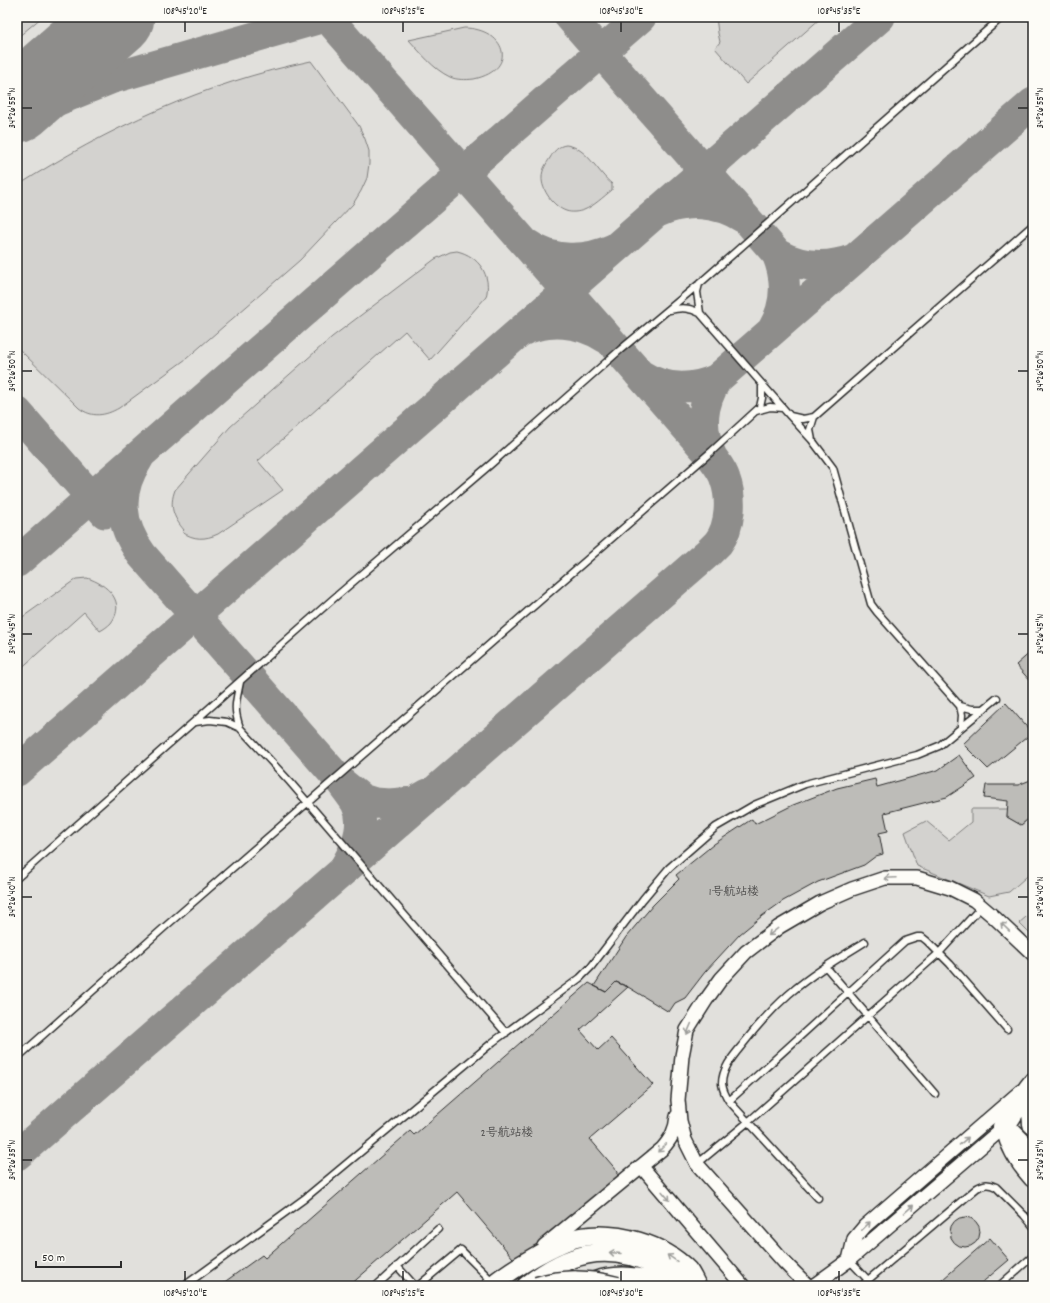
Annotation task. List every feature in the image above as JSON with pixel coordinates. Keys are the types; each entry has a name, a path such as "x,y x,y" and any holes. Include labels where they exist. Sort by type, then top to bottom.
{"highway":[{"path":"1004,1127 1033,1156"},
{"path":"588,1286 601,1281 620,1279 639,1280 661,1286"}],"main road":[{"path":"1004,1127 1033,1082"},
{"path":"1004,1127 1033,1104"},
{"path":"1033,1104 1033,1124"}],"street":[{"path":"493,1285 515,1269 662,1149 670,1140 676,1122 682,1056 687,1030 721,979 746,952 779,927 820,903 852,889 885,878 917,878 950,888 974,900 1033,954"},
{"path":"849,1260 854,1239 865,1226 1033,1082"},
{"path":"678,1100 680,1121 685,1140 697,1164 784,1262 808,1286"},
{"path":"813,1286 849,1260 1004,1127 1008,1142 1014,1154 1033,1178"},
{"path":"641,1166 743,1286"},
{"path":"515,1269 554,1246 580,1237 603,1235 628,1239 654,1247 672,1257 689,1271 697,1286"},
{"path":"526,1286 553,1268 577,1256 599,1252 620,1253 644,1260 677,1275 688,1286"},
{"path":"537,1286 572,1280 603,1282 617,1286"}],"lane":[{"path":"17,878 333,599 491,464 620,350 699,284 1002,17"},
{"path":"790,416 803,419 814,417 1033,225"},
{"path":"699,284 697,292 700,313"},
{"path":"667,311 679,308 690,308 700,313 812,440 833,468 871,604 960,706 962,715 961,728"},
{"path":"17,1058 167,925 712,451 760,407 762,398 762,384"},
{"path":"755,412 770,407 783,408"},
{"path":"812,440 810,430 814,417"},
{"path":"240,682 235,703 235,715 240,728 506,1033"},
{"path":"184,1286 304,1200 506,1033 580,978 591,967 643,899 669,868 716,827 754,805 805,784 917,755 939,746 998,698"},
{"path":"960,706 984,709"},
{"path":"195,722 210,720 227,722 240,728"},
{"path":"697,1164 748,1122 939,953 982,906"},
{"path":"729,1101 910,938 922,937 939,953 1007,1029"},
{"path":"818,1198 729,1101 724,1093 722,1084 727,1066 735,1053 764,1018 790,993 826,967 865,942"},
{"path":"826,967 935,1094"},
{"path":"862,1286 977,1188 985,1184 991,1184 996,1187 1033,1226"},
{"path":"376,1286 438,1229"},
{"path":"418,1286 461,1250 493,1285"},
{"path":"998,1286 1033,1256"},
{"path":"849,1260 868,1280"},
{"path":"397,1266 415,1286"}],"shaded area":[{"path":"17,17 1033,17 1033,1286 17,1286"},
{"path":"17,17 42,17 17,38"},
{"path":"716,17 822,17 746,84 715,48 720,42"},
{"path":"464,28 478,30 489,35 497,42 502,50 502,58 498,67 488,74 474,79 464,80 452,78 444,74 438,70 409,40"},
{"path":"311,61 359,126 369,151 367,178 353,204 300,260 186,359 114,411 94,415 79,408 17,347 17,186 86,145 158,110 233,82 271,70"},
{"path":"566,145 580,150 586,155 612,184 612,190 588,208 577,212 566,211 557,206 549,197 542,182 543,169 552,155 558,148"},
{"path":"457,251 472,257 482,268 487,282 486,297 430,360 405,331 258,461 283,490 218,534 204,538 195,538 182,532 184,530 177,521 172,506 175,490 230,427 332,337 435,259 450,252"},
{"path":"87,578 108,589 116,601 117,608 111,623 100,631 84,612 17,672 17,621 76,579"},
{"path":"971,809 1008,809 1007,817 1021,825 1033,815 1033,871 1009,892 989,896 917,866 905,832 926,821 949,840 971,822"},
{"path":"1033,911 1033,937 1019,923"}],"building":[{"path":"1033,650 1033,684 1016,665"},
{"path":"1006,703 1032,733 988,769 963,744"},
{"path":"959,755 976,778 947,797 884,813 888,831 879,833 883,854 876,856 864,865 818,882 783,901 762,916 740,934 705,972 685,998 675,1003 669,1012 628,987 616,982 606,992 594,986 626,937 653,905 679,879 676,875 714,844 752,819 755,824 793,805 837,788 875,779 877,787 938,770"},
{"path":"1033,779 1033,815 1021,825 1007,817 1008,801 984,798 986,785 1018,785"},
{"path":"616,982 628,987 580,1030 598,1050 611,1038 653,1085 590,1139 618,1172 617,1181 518,1264 457,1192 349,1286 219,1286 262,1255 265,1258 410,1131 414,1135 589,983 606,992"},
{"path":"965,1217 971,1218 979,1226 979,1238 971,1246 965,1247 959,1246 951,1238 950,1232 951,1226 959,1218"},
{"path":"990,1238 1009,1260 978,1286 935,1286"}],"taxiway":[{"path":"17,117 113,78 324,17"},
{"path":"17,1155 709,552 718,543 726,528 729,512 729,495 723,473 712,457 327,17"},
{"path":"570,17 777,254 783,273 784,293 781,312 772,331"},
{"path":"17,562 641,17"},
{"path":"17,771 880,17"},
{"path":"639,374 658,383 678,387 697,386 717,379 1033,103"},
{"path":"658,212 680,205 702,204 724,208 744,218"},
{"path":"527,244 547,254 569,258 591,256 613,249"},
{"path":"777,254 786,259 815,266 824,266 854,259"},
{"path":"520,332 542,325 564,323 586,328 606,338"},
{"path":"712,457 705,437 704,417 708,398 717,379"},
{"path":"17,412 105,513"},
{"path":"138,459 126,484 123,508 125,520 134,543 142,555 341,782 356,803 360,819 359,836 345,867"},
{"path":"342,783 362,799 375,803 389,804 414,802 428,794"}],"runway":[{"path":"17,104 116,17"}]}
